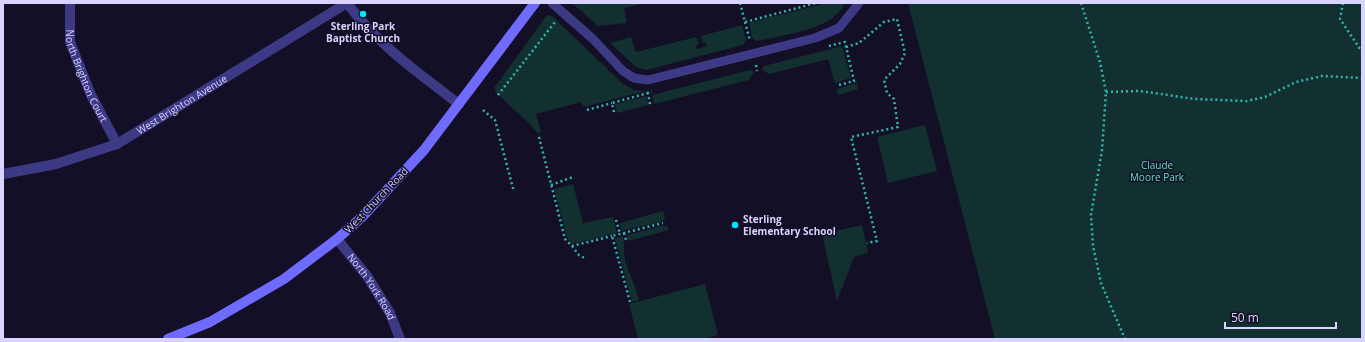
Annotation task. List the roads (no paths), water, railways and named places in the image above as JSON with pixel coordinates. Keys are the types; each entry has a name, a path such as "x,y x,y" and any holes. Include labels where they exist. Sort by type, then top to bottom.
{"main road":[{"name":"West Church Road","path":"168,339 210,322 284,279 337,239 386,192 424,150 535,3"}],"street":[{"name":"North Brighton Court","path":"70,3 70,42 91,95 118,144"},
{"name":"West Brighton Avenue","path":"3,174 56,164 118,144 347,3"},
{"path":"347,3 363,24 398,58 459,104"},
{"name":"North York Road","path":"337,239 375,288 390,313 400,339"}],"lane":[{"path":"552,3 593,39 624,70 634,78 648,80 815,38 839,28 859,3"}],"place":[{"name":"Sterling Park Baptist Church","path":"363,14"},
{"name":"Sterling Elementary School","path":"735,225"}],"park label":[{"name":"Claude Moore Park","path":"1157,170"}]}
